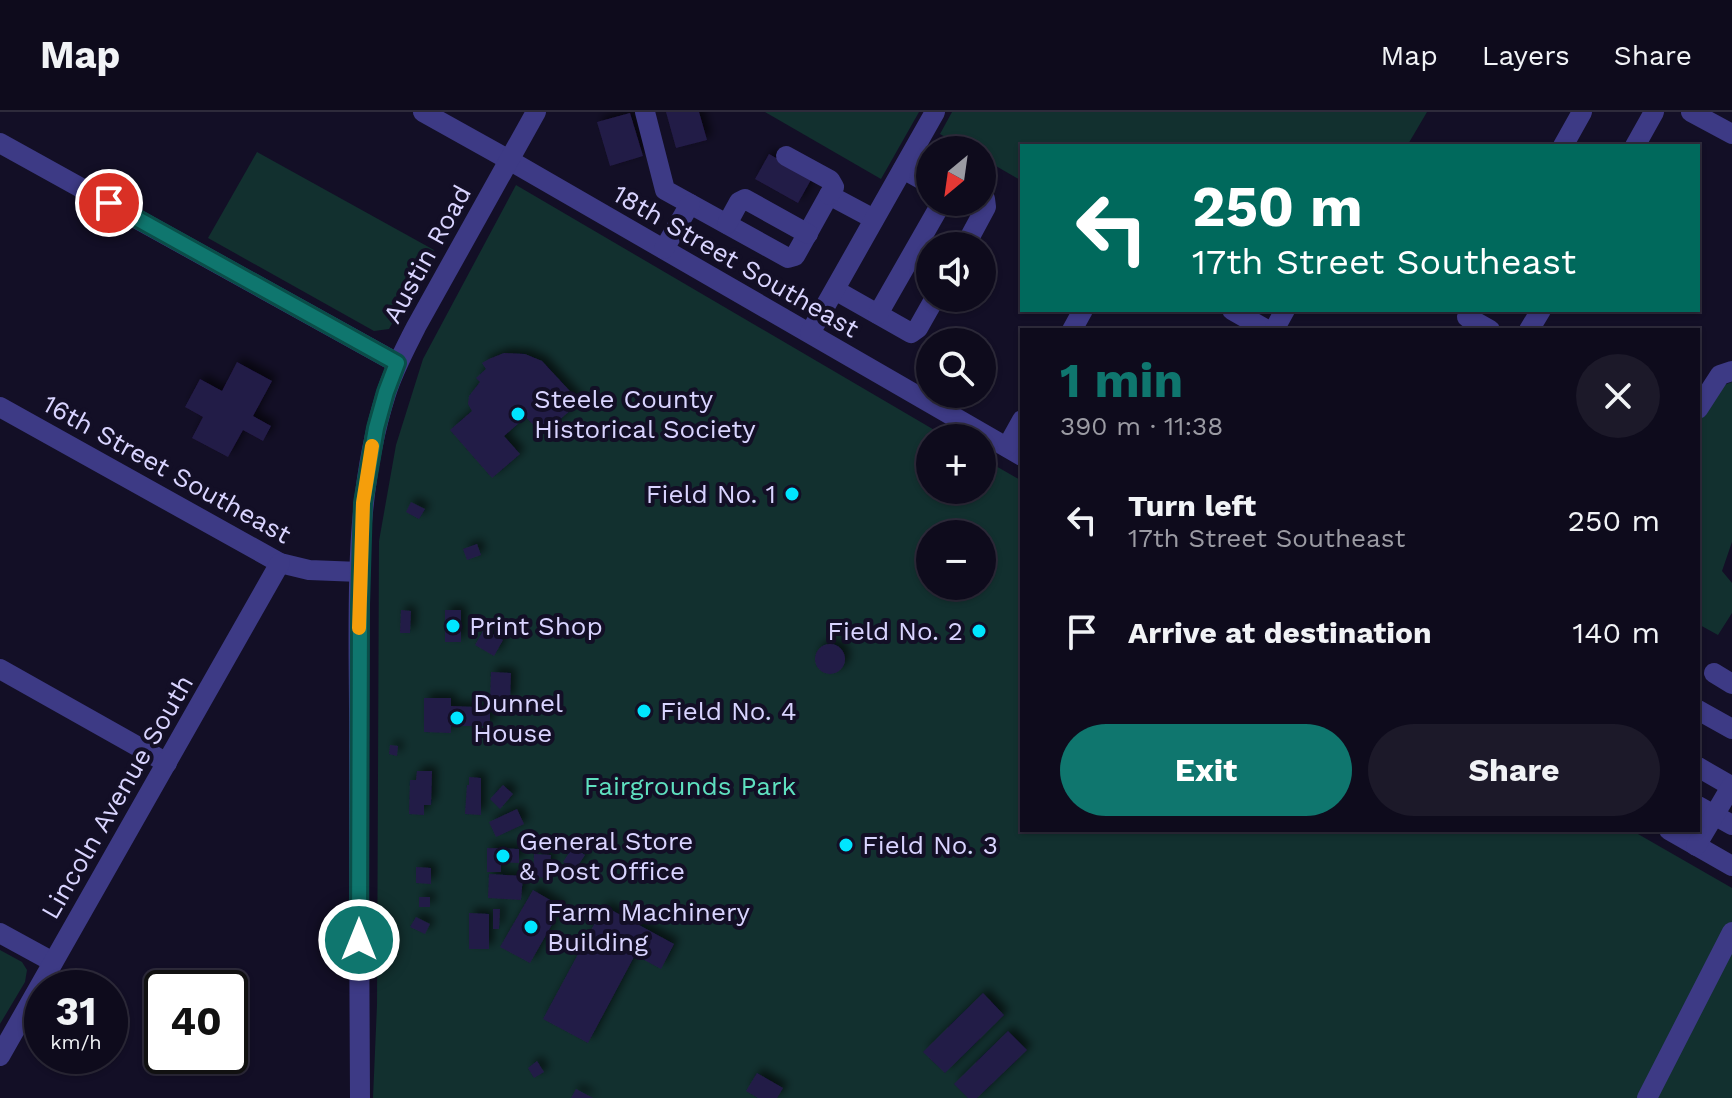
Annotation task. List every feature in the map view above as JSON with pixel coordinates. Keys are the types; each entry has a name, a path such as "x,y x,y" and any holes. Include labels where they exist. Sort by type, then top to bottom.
{"street":[{"name":"18th Street Southeast","path":"423,112 1014,451"},
{"name":"Austin Road","path":"360,1098 360,572 368,467 386,392 397,363 536,112"},
{"path":"645,112 665,190 788,258 795,256 834,187 830,180 786,156"},
{"path":"810,333 935,112"},
{"path":"1564,144 1582,112"},
{"path":"1636,144 1654,112"},
{"path":"1691,112 1732,134"},
{"path":"0,143 397,363"},
{"path":"903,169 916,176"},
{"path":"829,195 874,219"},
{"path":"727,224 739,202 745,199 808,234"},
{"path":"664,249 690,204"},
{"path":"878,314 934,216"},
{"path":"835,290 911,333 918,328 927,312"},
{"path":"1236,312 1264,328"},
{"path":"1466,319 1486,328"},
{"path":"1700,406 1720,375 1732,371"},
{"name":"16th Street Southeast","path":"0,407 280,563 309,570 360,572"},
{"path":"1014,451 1020,428"},
{"name":"Lincoln Avenue South","path":"0,1056 280,563"},
{"path":"0,669 167,763"},
{"path":"1700,711 1732,729"},
{"path":"1696,846 1732,786 1700,768"},
{"path":"1672,832 1732,866"},
{"path":"1647,1098 1732,932"},
{"path":"0,933 53,962"}],"green space":[{"path":"765,112 919,112 881,179"},
{"path":"952,112 1427,112 1408,144 1020,144 1020,180 996,166 996,136 940,134"},
{"path":"257,152 434,250 389,329 374,331 208,238"},
{"name":"Fairgrounds Park","path":"516,185 924,424 916,424 916,504 996,504 996,466 1020,480 1020,832 1634,832 1732,888 1732,1098 373,1098 377,1005 379,541 396,445 423,359"},
{"path":"1732,382 1732,542 1722,571 1732,583 1732,613 1718,635 1700,625 1700,417 1719,387"},
{"path":"0,950 22,962 27,970 24,970 24,984 0,1024"}],"building":[{"path":"666,112 699,112 707,140 676,148"},
{"path":"630,113 643,156 610,166 597,122"},
{"path":"769,154 812,178 798,203 755,179"},
{"name":"Steele County Historical Society","path":"504,353 525,354 542,361 580,402 542,435 526,417 504,436 520,454 492,478 450,430 472,411 468,404 469,396 480,382 476,378 486,369 482,363"},
{"path":"237,362 272,381 253,416 271,426 263,441 243,430 228,457 192,438 203,417 185,407 200,379 222,391"},
{"path":"411,502 425,509 419,519 406,512"},
{"path":"477,544 481,555 467,560 463,549"},
{"path":"401,610 411,611 410,633 400,633"},
{"name":"Print Shop","path":"445,610 461,610 461,642 445,642"},
{"path":"484,629 503,640 494,656 475,645"},
{"path":"830,644 841,648 845,659 841,670 830,674 819,670 815,659 819,648"},
{"path":"491,672 511,673 510,700 490,700"},
{"name":"Dunnel House","path":"424,698 451,698 451,706 490,711 490,726 451,726 451,733 424,732"},
{"path":"390,745 398,746 397,756 389,754"},
{"path":"417,771 432,771 431,805 424,805 424,815 409,814 410,780 416,780"},
{"path":"469,777 481,778 481,815 465,814"},
{"path":"503,785 513,794 500,809 490,799"},
{"path":"517,809 524,824 496,837 489,822"},
{"path":"573,847 585,855 575,870 563,862"},
{"name":"General Store & Post Office","path":"487,848 519,849 519,863 501,862 501,872 487,872"},
{"path":"534,854 551,855 549,878 533,877"},
{"path":"416,867 431,868 431,884 416,883"},
{"path":"489,874 523,876 521,900 488,898"},
{"name":"Farm Machinery Building","path":"533,890 562,907 530,963 500,947"},
{"path":"419,897 430,897 430,907 419,907"},
{"path":"604,906 674,944 661,969 635,955 588,1043 543,1019"},
{"path":"493,909 500,909 499,929 493,929"},
{"path":"469,913 489,914 489,949 469,949"},
{"path":"416,917 430,924 425,934 410,927"},
{"path":"983,993 1004,1015 945,1073 923,1052"},
{"path":"1008,1031 1027,1050 977,1098 968,1098 954,1084"},
{"path":"537,1061 544,1072 534,1078 528,1068"},
{"path":"757,1073 783,1088 777,1098 758,1098 746,1091"},
{"path":"576,1089 593,1098 571,1098"}],"slow traffic":[{"path":"359,628 363,503 372,446"}],"place":[{"name":"Steele County Historical Society","path":"518,414"},
{"name":"Field No. 1","path":"792,494"},
{"name":"Print Shop","path":"453,626"},
{"name":"Field No. 2","path":"979,631"},
{"name":"Field No. 4","path":"644,711"},
{"name":"Dunnel House","path":"457,718"},
{"name":"Field No. 3","path":"846,845"},
{"name":"General Store & Post Office","path":"503,856"},
{"name":"Farm Machinery Building","path":"531,927"}],"route":[{"path":"109,203 397,363 376,428 363,503 359,940"}]}
